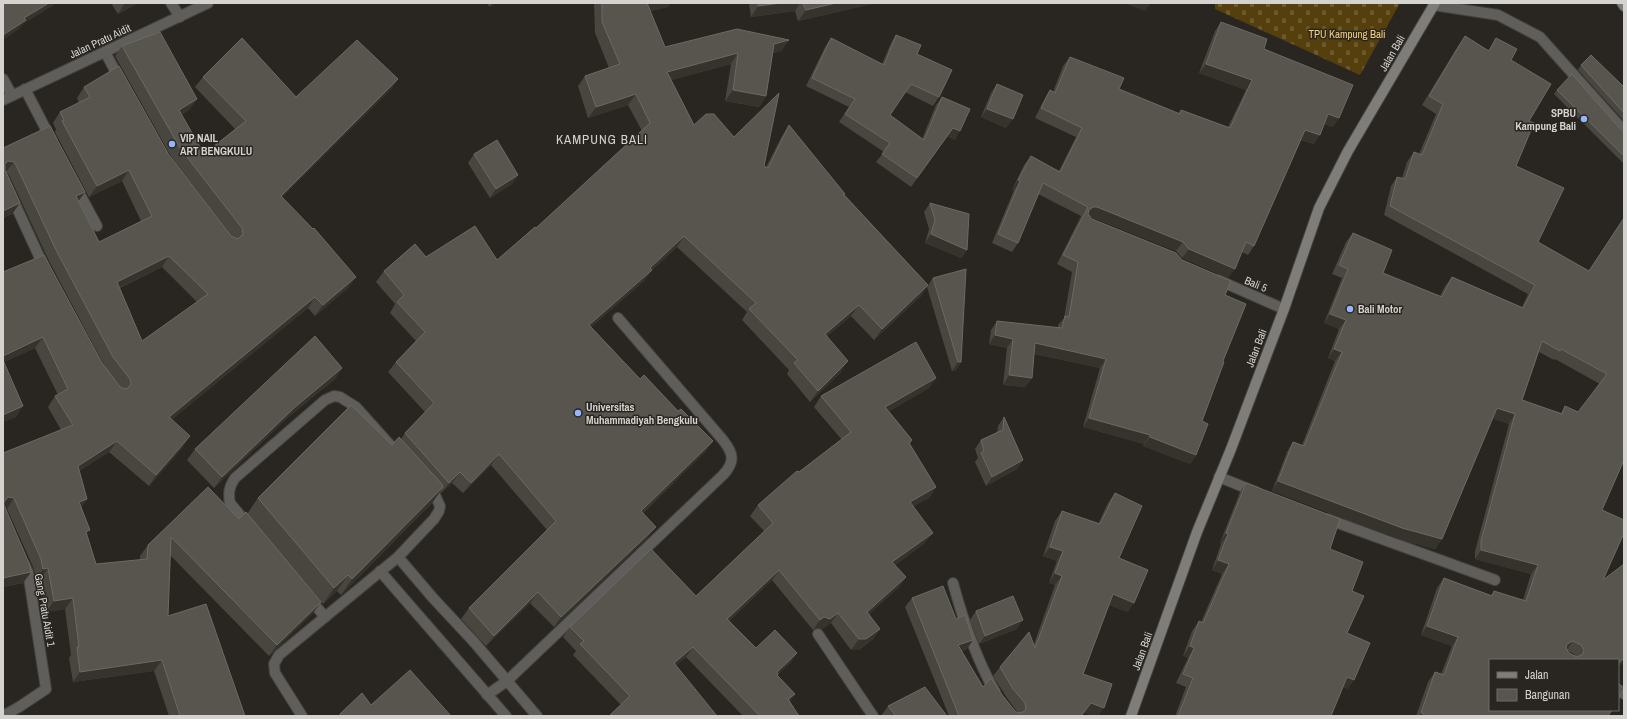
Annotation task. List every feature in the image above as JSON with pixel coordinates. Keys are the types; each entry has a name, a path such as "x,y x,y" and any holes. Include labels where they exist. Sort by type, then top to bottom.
{"street":[{"path":"171,3 180,17"},
{"name":"Jalan Pratu Aidit","path":"7,98 208,3"},
{"path":"1434,4 1498,15 1540,37 1624,131"},
{"name":"Jalan Bali","path":"1131,716 1197,532 1231,449 1284,309 1319,208 1348,151 1434,4"},
{"path":"105,52 126,91"},
{"path":"3,79 7,98"},
{"path":"25,89 57,151"},
{"path":"3,178 52,280"},
{"path":"72,178 97,226"},
{"name":"Bali 5","path":"1206,275 1284,309"},
{"path":"487,695 507,681 723,475 731,465 732,458 729,448 723,440 618,318"},
{"path":"302,716 275,673 274,664 279,655 325,618 398,557 437,516 440,506 435,495 356,407 340,397 329,398 235,478 230,486 228,494 230,503 325,618"},
{"path":"1219,477 1262,494"},
{"path":"1321,517 1495,580"},
{"path":"398,557 433,598 474,642 537,716"},
{"name":"Gang Pratu Aidit 1","path":"3,716 19,708 46,689 28,572 22,558"},
{"path":"380,571 506,716"},
{"path":"953,582 961,613 984,672 1000,702"},
{"path":"818,634 873,716"}],"green space":[{"name":"TPU Kampung Bali","path":"1215,3 1400,3 1360,75 1215,9"}],"building":[{"path":"3,3 49,3 24,18 26,20 3,35"},
{"path":"602,3 647,3 665,47 737,29 789,40 774,44 766,96 733,90 738,53 667,72 694,125 706,114 714,114 734,137 779,93 764,166 768,168 789,125 845,194 843,194 928,285 882,329 859,305 825,334 848,361 818,391 794,363 798,360 749,309 756,303 684,236 650,268 652,270 589,325 640,379 644,375 678,411 681,409 713,441 641,511 656,527 561,617 538,592 494,636 469,608 556,521 499,454 471,483 460,472 449,483 405,433 434,403 396,362 425,332 397,302 404,295 384,271 415,244 426,257 475,226 497,260 535,227 536,228 650,123 636,94 596,107 585,76 620,64 602,22"},
{"path":"758,3 781,3 758,6"},
{"path":"803,3 836,3 806,10"},
{"path":"1221,22 1267,39 1264,49 1353,85 1339,118 1328,114 1320,135 1305,130 1254,246 1246,242 1235,269 1189,249 1183,242 1097,207 1093,207 1089,210 1088,214 1092,219 1176,253 1182,260 1231,281 1225,295 1246,304 1223,361 1224,362 1202,421 1208,424 1196,455 1150,437 1150,435 1089,418 1106,359 1035,343 1032,378 1009,375 1013,339 995,335 997,321 1062,328 1065,316 1069,317 1078,262 1063,255 1088,207 1043,183 1018,243 998,234 1020,181 1018,180 1031,156 1060,172 1082,128 1041,108 1050,90 1055,93 1070,57 1124,78 1119,89 1180,114 1181,110 1230,128 1252,80 1206,64"},
{"path":"160,32 197,99 179,110 204,154 246,121 203,77 242,38 296,97 357,40 398,79 281,196 313,229 314,228 356,277 323,305 315,297 169,417 190,436 156,475 117,441 78,466 87,499 79,502 90,530 86,532 96,564 147,559 148,545 208,487 239,519 246,512 321,602 277,645 171,537 168,616 206,604 245,716 180,716 162,660 80,672 77,647 79,647 73,598 54,601 48,568 43,569 41,559 14,498 8,497 4,502 4,505 29,563 31,572 3,578 3,453 73,425 55,396 68,389 43,337 3,356 3,272 44,255 102,363 120,387 125,389 131,384 130,379 113,357 56,250 16,165 14,162 8,161 5,164 5,170 20,203 3,211 3,148 50,126 85,192 76,196 99,242 152,216 129,170 97,186 62,121 64,120 60,112 90,97 84,87 119,66 169,155 231,236 238,239 243,234 242,228 180,148 122,46","holes":["169,256 208,294 142,341 117,282"]},
{"path":"896,35 921,45 917,54 952,70 939,97 911,84 890,115 924,140 942,97 970,109 960,131 953,128 917,178 882,154 890,143 845,114 855,99 812,78 831,38 884,65"},
{"path":"1465,36 1489,51 1496,38 1517,49 1511,60 1551,84 1529,121 1534,123 1516,166 1564,188 1538,242 1589,271 1624,218 1624,460 1602,510 1624,520 1624,533 1603,580 1624,564 1624,658 1619,663 1619,659 1489,659 1489,711 1611,711 1608,716 1423,716 1424,714 1421,713 1435,672 1444,675 1458,637 1427,626 1444,578 1492,596 1494,591 1526,601 1538,565 1481,550 1481,541 1515,414 1497,408 1442,539 1402,528 1278,481 1293,442 1304,446 1342,352 1334,349 1346,320 1330,314 1348,269 1339,265 1353,233 1392,250 1383,273 1442,297 1452,277 1523,308 1535,285 1390,206 1397,177 1405,179 1414,152 1422,155 1443,104 1429,96","holes":["1542,341 1560,351 1561,349 1607,374 1578,412 1565,406 1562,414 1522,400","1573,641 1581,645 1584,650 1583,654 1577,657 1569,653 1566,648 1567,644"]},
{"path":"1591,55 1624,87 1624,113 1581,65"},
{"path":"1572,74 1622,131 1624,131 1624,156 1557,90"},
{"path":"997,84 1023,95 1013,119 987,109"},
{"path":"497,140 518,175 496,189 474,154"},
{"path":"930,203 969,214 967,250 931,234 935,220"},
{"path":"966,269 961,362 958,362 933,278"},
{"path":"315,336 342,368 294,408 222,477 195,449"},
{"path":"916,342 936,378 885,407 912,440 909,443 936,487 910,502 933,533 892,562 906,577 867,612 880,629 866,639 859,639 838,613 830,619 824,617 820,620 779,570 727,619 756,648 775,630 797,653 777,672 777,675 795,694 788,699 799,716 760,716 693,647 674,663 717,716 609,716 630,696 580,644 584,641 570,627 651,549 696,596 773,523 758,505 797,471 799,472 851,432 821,396"},
{"path":"3,360 23,406 3,415"},
{"path":"351,405 392,445 399,437 443,487 352,579 348,575 334,588 258,498"},
{"path":"1004,417 1023,460 992,477 981,453 984,451 981,440 1003,430"},
{"path":"1246,483 1340,519 1330,549 1363,562 1352,591 1364,596 1347,633 1370,643 1354,680 1347,677 1331,716 1178,716 1193,678 1183,674 1194,648 1190,646 1199,621 1203,623 1229,564 1218,560 1228,534 1226,533"},
{"path":"1115,493 1142,506 1119,558 1148,570 1134,603 1113,594 1083,674 1112,684 1104,708 1091,703 1081,716 959,716 912,598 943,586 956,619 965,615 973,640 958,645 983,687 991,678 1015,711 1018,713 1023,712 1026,709 1025,703 1013,689 1000,667 1029,632 1035,648 1062,576 1055,573 1063,551 1050,547 1062,511 1100,524"},
{"path":"1013,596 1023,620 985,636 976,611"},
{"path":"410,670 451,716 341,716 340,714 362,693 371,705"},
{"path":"1619,684 1624,688 1619,697"},
{"path":"925,687 947,716 896,716 888,706"}],"place":[{"name":"SPBU Kampung Bali","path":"1584,119"},
{"name":"VIP NAIL ART BENGKULU","path":"172,144"},
{"name":"Bali Motor","path":"1350,309"},
{"name":"Universitas Muhammadiyah Bengkulu","path":"578,413"}],"district":[{"name":"KAMPUNG BALI","path":"602,139"}]}
